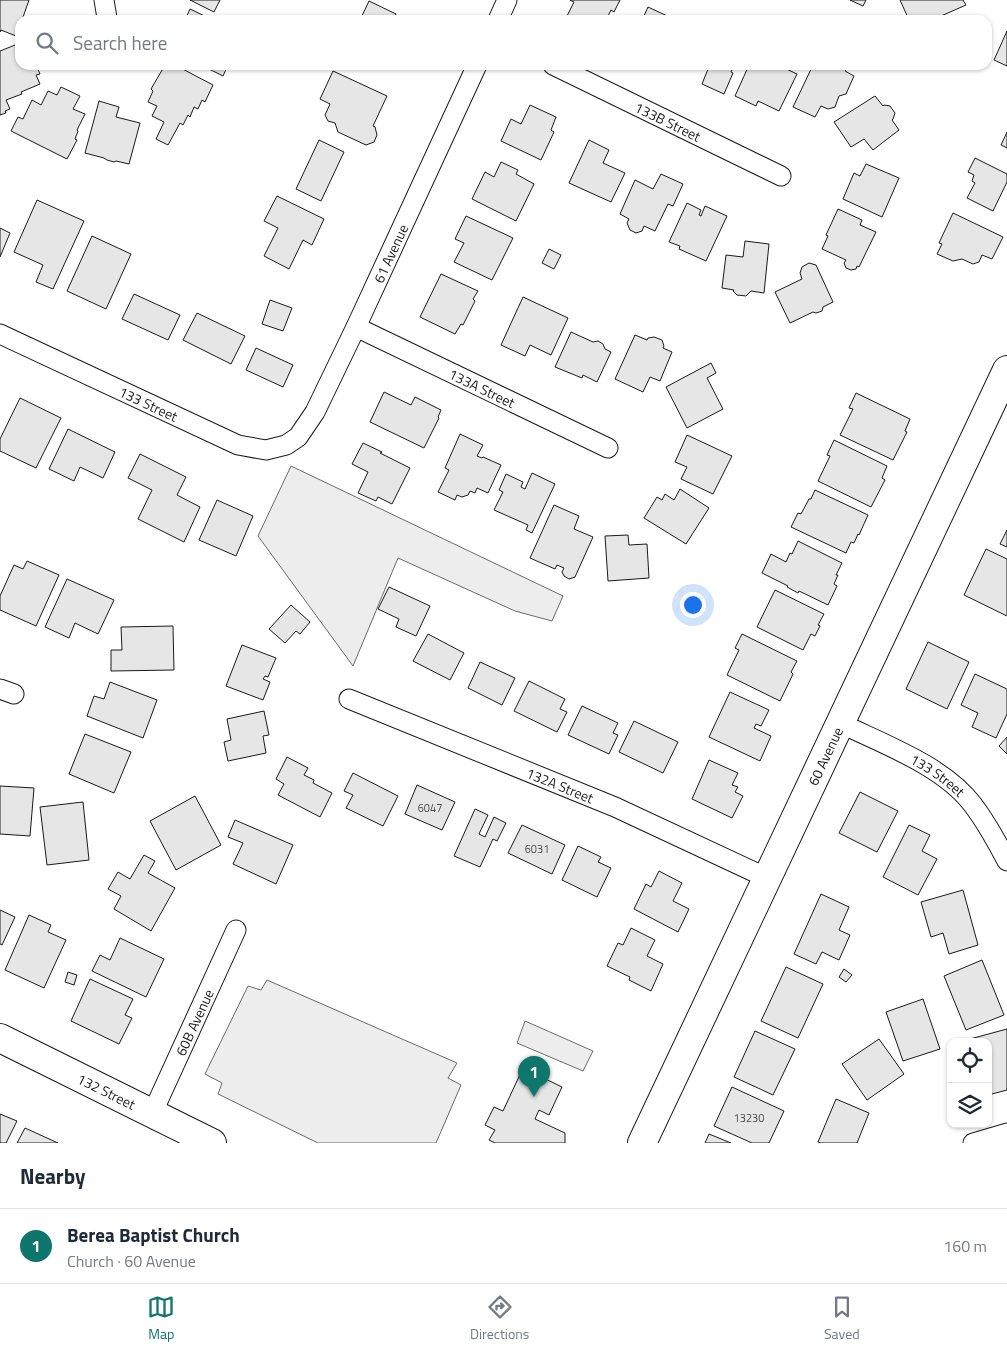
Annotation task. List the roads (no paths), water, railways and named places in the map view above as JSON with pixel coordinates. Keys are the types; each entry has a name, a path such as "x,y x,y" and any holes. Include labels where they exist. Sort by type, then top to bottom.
{"street":[{"path":"500,15 507,0"},
{"name":"61 Avenue","path":"298,437 315,412 356,327 475,70"},
{"name":"133B Street","path":"563,70 781,176"},
{"name":"133A Street","path":"356,327 608,448"},
{"name":"133 Street","path":"0,334 238,445 266,450 286,446 298,437"},
{"name":"60 Avenue","path":"642,1143 1007,370"},
{"name":"132A Street","path":"350,699 615,807 768,878"},
{"name":"133 Street","path":"840,723 921,763 957,788 972,804 1007,860"},
{"name":"60B Avenue","path":"152,1114 236,930"},
{"name":"132 Street","path":"0,1038 212,1143"},
{"path":"973,1143 1007,1133"}],"place":[{"name":"Berea Baptist Church","path":"534,1097"}]}
